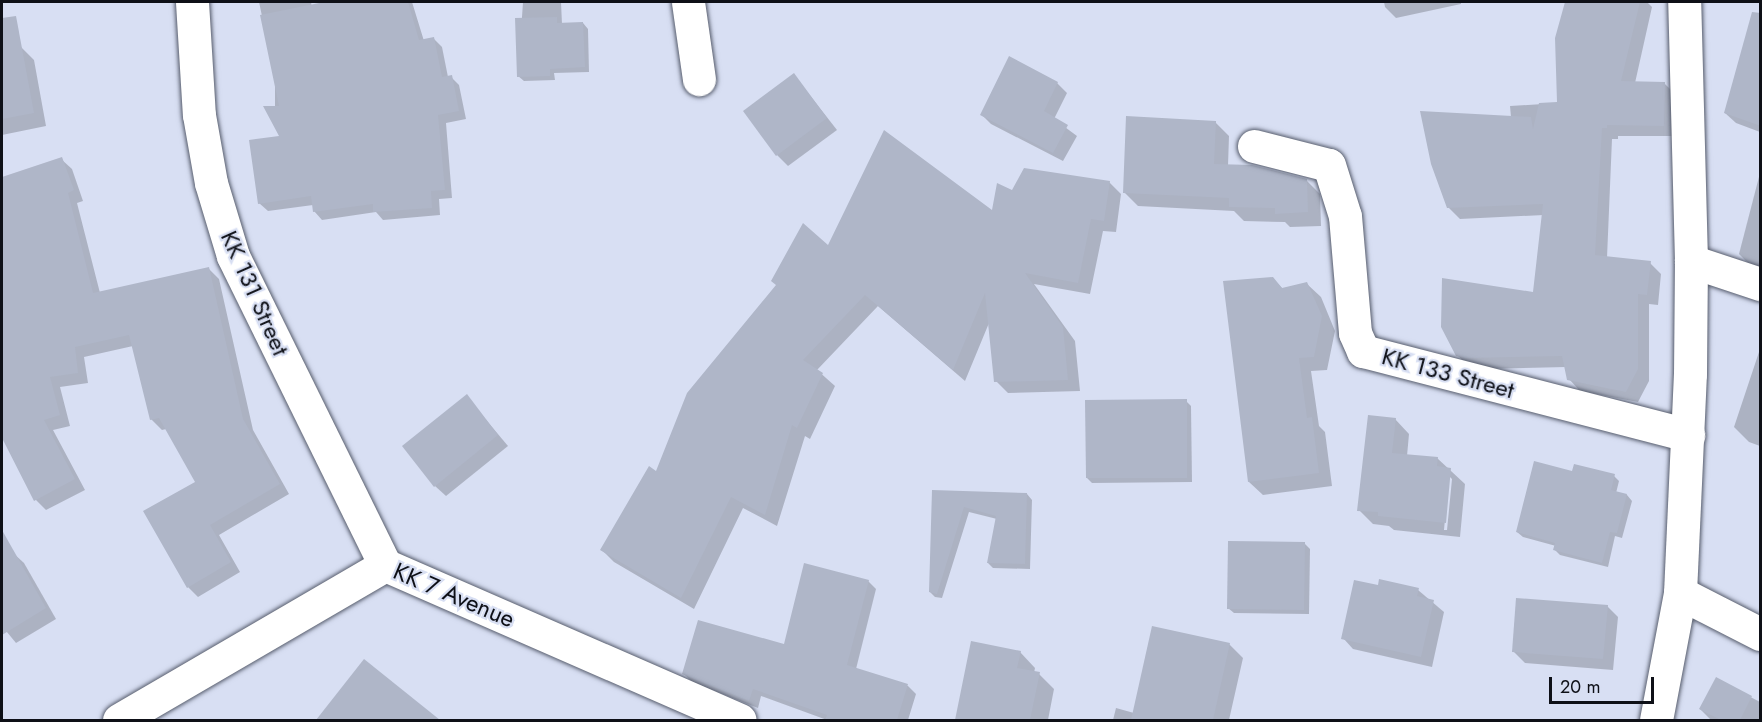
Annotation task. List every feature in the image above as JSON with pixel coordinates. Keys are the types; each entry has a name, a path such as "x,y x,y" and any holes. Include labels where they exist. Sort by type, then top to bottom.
{"street":[{"name":"KK 131 Street","path":"192,2 199,114 211,183 233,256 385,565"},
{"path":"688,2 699,80"},
{"path":"1656,720 1680,592 1688,435 1691,261 1684,2"},
{"name":"KK 133 Street","path":"1254,146 1329,165 1345,216 1355,333 1363,351 1688,435"},
{"path":"1691,261 1761,284"},
{"name":"KK 7 Avenue","path":"119,720 385,565 740,720"},
{"path":"1680,592 1761,634"}],"building":[{"path":"324,2 408,2 419,40 434,37 442,77 452,75 459,111 438,115 445,190 431,191 432,208 373,212 373,204 313,212 311,196 258,204 249,140 279,136 263,106 279,106 260,15"},
{"path":"1565,2 1640,2 1621,81 1665,82 1664,126 1607,125 1607,128 1602,128 1595,255 1651,261 1647,295 1638,294 1638,369 1626,392 1567,380 1562,356 1465,358 1456,356 1441,327 1442,278 1533,292 1543,204 1447,208 1431,164 1420,111 1531,117 1533,129 1539,103 1557,102 1555,38"},
{"path":"1752,12 1761,13 1761,126 1724,113"},
{"path":"16,16 34,113 2,119 2,18"},
{"path":"557,17 557,23 583,22 585,67 550,69 550,76 517,77 515,18"},
{"path":"1009,56 1058,82 1044,111 1068,125 1053,153 980,115"},
{"path":"794,73 827,118 776,156 743,111"},
{"path":"1126,116 1216,121 1214,164 1252,165 1307,179 1308,212 1275,214 1275,208 1229,207 1229,198 1123,193"},
{"path":"884,130 992,210 997,183 1012,190 1024,168 1110,181 1104,221 1091,219 1078,283 1025,273 1063,327 1068,380 994,382 985,293 953,370 865,295 803,360 823,373 797,428 792,425 765,515 731,497 681,598 600,550 649,466 656,471 687,393 776,285 771,281 803,223 828,245"},
{"path":"62,157 74,190 68,193 93,293 209,267 243,419 280,484 210,525 231,562 187,588 143,511 195,482 159,418 150,420 129,335 75,347 78,373 50,377 60,415 44,420 75,479 34,501 2,438 2,177"},
{"path":"1273,277 1282,288 1307,282 1322,316 1314,357 1299,358 1307,418 1312,417 1319,473 1248,482 1223,281"},
{"path":"467,394 498,435 434,487 402,446"},
{"path":"1187,399 1187,478 1086,478 1085,400"},
{"path":"1368,415 1396,418 1392,453 1438,457 1437,466 1451,468 1446,523 1378,516 1378,512 1357,511"},
{"path":"1534,461 1572,471 1574,464 1615,474 1611,490 1627,494 1617,533 1610,532 1602,563 1553,550 1555,543 1516,532"},
{"path":"932,490 1027,493 1025,564 987,563 996,516 964,507 937,594 929,592"},
{"path":"2,530 46,608 2,635"},
{"path":"1228,541 1305,542 1304,610 1227,609"},
{"path":"804,563 869,580 847,665 908,684 897,720 825,720 827,715 753,689 749,701 682,674 698,620 784,644"},
{"path":"1379,579 1419,588 1417,596 1434,600 1421,657 1341,639 1354,580 1378,585"},
{"path":"1516,598 1608,605 1603,659 1512,652"},
{"path":"1152,626 1230,643 1213,720 1131,720"},
{"path":"971,641 1021,651 1017,668 1040,672 1030,720 955,720"},
{"path":"364,659 440,720 316,720"},
{"path":"1716,677 1752,696 1740,720 1721,720 1699,709"}]}
